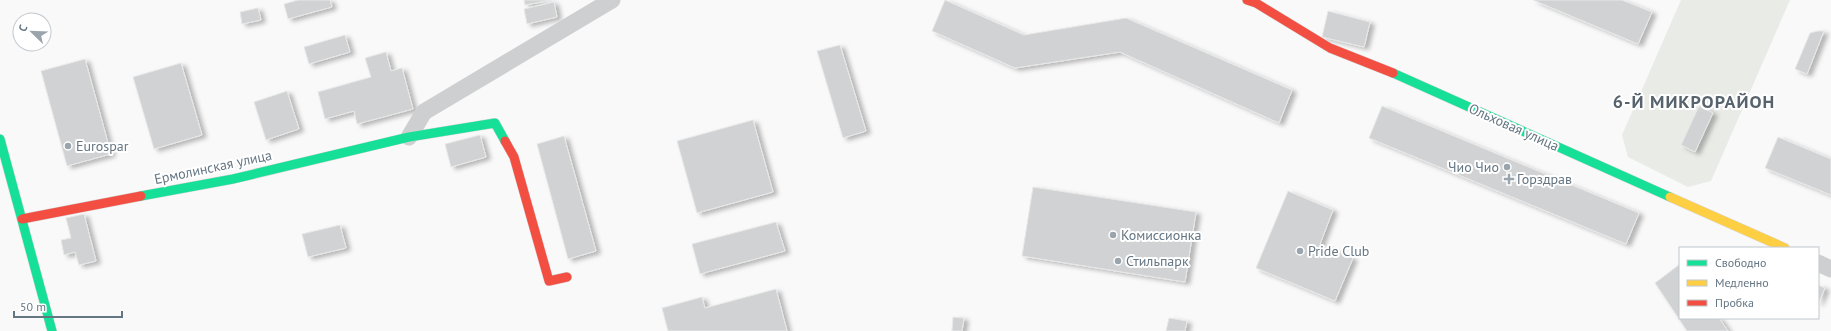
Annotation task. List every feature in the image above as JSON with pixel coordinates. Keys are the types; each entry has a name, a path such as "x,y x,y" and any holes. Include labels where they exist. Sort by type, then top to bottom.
{"street":[{"path":"409,137 424,112 612,0"},
{"name":"Ольховая улица","path":"1247,0 1256,3 1330,48 1391,72 1783,247"},
{"name":"Ермолинская улица","path":"22,219 233,179 409,137 495,123 514,157 549,281 567,277"},
{"path":"0,139 52,331"},
{"path":"1819,263 1831,269"}],"shaded area":[{"path":"1681,0 1790,0 1711,181 1688,187 1628,157 1622,135"}],"building":[{"path":"298,0 330,0 332,7 288,19 284,4"},
{"path":"524,0 551,0 525,5"},
{"path":"945,0 1024,35 1126,18 1292,90 1279,123 1120,52 1015,68 932,31"},
{"path":"1533,0 1622,0 1652,12 1638,44"},
{"path":"554,2 557,17 527,24 524,9"},
{"path":"258,8 261,20 242,24 240,12"},
{"path":"1328,11 1370,22 1364,47 1322,37"},
{"path":"1824,31 1807,74 1795,69 1810,33"},
{"path":"345,35 350,52 309,64 304,47"},
{"path":"840,45 866,131 843,138 817,51"},
{"path":"386,52 391,71 402,68 413,109 357,124 354,111 325,119 318,92 371,77 365,58"},
{"path":"85,59 111,154 67,166 41,71"},
{"path":"181,63 202,135 154,149 133,77"},
{"path":"287,91 299,129 266,140 254,102"},
{"path":"1382,106 1639,213 1626,244 1369,138"},
{"path":"1699,106 1713,113 1695,152 1681,145"},
{"path":"753,120 773,192 697,213 677,141"},
{"path":"480,135 486,157 451,167 445,144"},
{"path":"564,136 596,251 568,259 537,144"},
{"path":"1778,137 1831,159 1831,195 1765,168"},
{"path":"1033,187 1196,212 1185,282 1022,256"},
{"name":"Pride Club","path":"1288,191 1333,210 1320,244 1353,258 1335,301 1256,268"},
{"path":"84,214 96,261 79,265 75,252 64,255 61,240 71,238 66,218"},
{"path":"776,222 785,251 700,274 692,244"},
{"path":"340,225 346,248 308,257 302,234"},
{"path":"1679,265 1679,319 1655,283"},
{"path":"1819,285 1825,288 1819,302"},
{"path":"776,289 787,331 668,331 662,308 702,297 705,308"},
{"path":"953,317 964,318 962,331 952,331"},
{"path":"1169,318 1187,321 1185,331 1166,331"},
{"path":"1679,319 1720,319 1728,331 1687,331"}],"traffic: fast":[{"path":"1393,73 1670,197"},
{"path":"141,196 233,179 409,137 495,123 505,141"},
{"path":"0,139 52,331"}],"traffic: slow":[{"path":"1670,197 1783,247"}],"traffic: jam":[{"path":"1247,0 1256,3 1330,48 1393,73"},
{"path":"505,141 514,157 549,281 567,277"},
{"path":"22,219 141,196"}],"place":[{"name":"Eurospar","path":"68,146"},
{"name":"Чио Чио","path":"1507,167"},
{"name":"Горздрав","path":"1509,179"},
{"name":"Комиссионка","path":"1113,235"},
{"name":"Pride Club","path":"1300,251"},
{"name":"Стильпарк","path":"1118,261"}],"district":[{"name":"6-Й МИКРОРАЙОН","path":"1694,101"}]}
